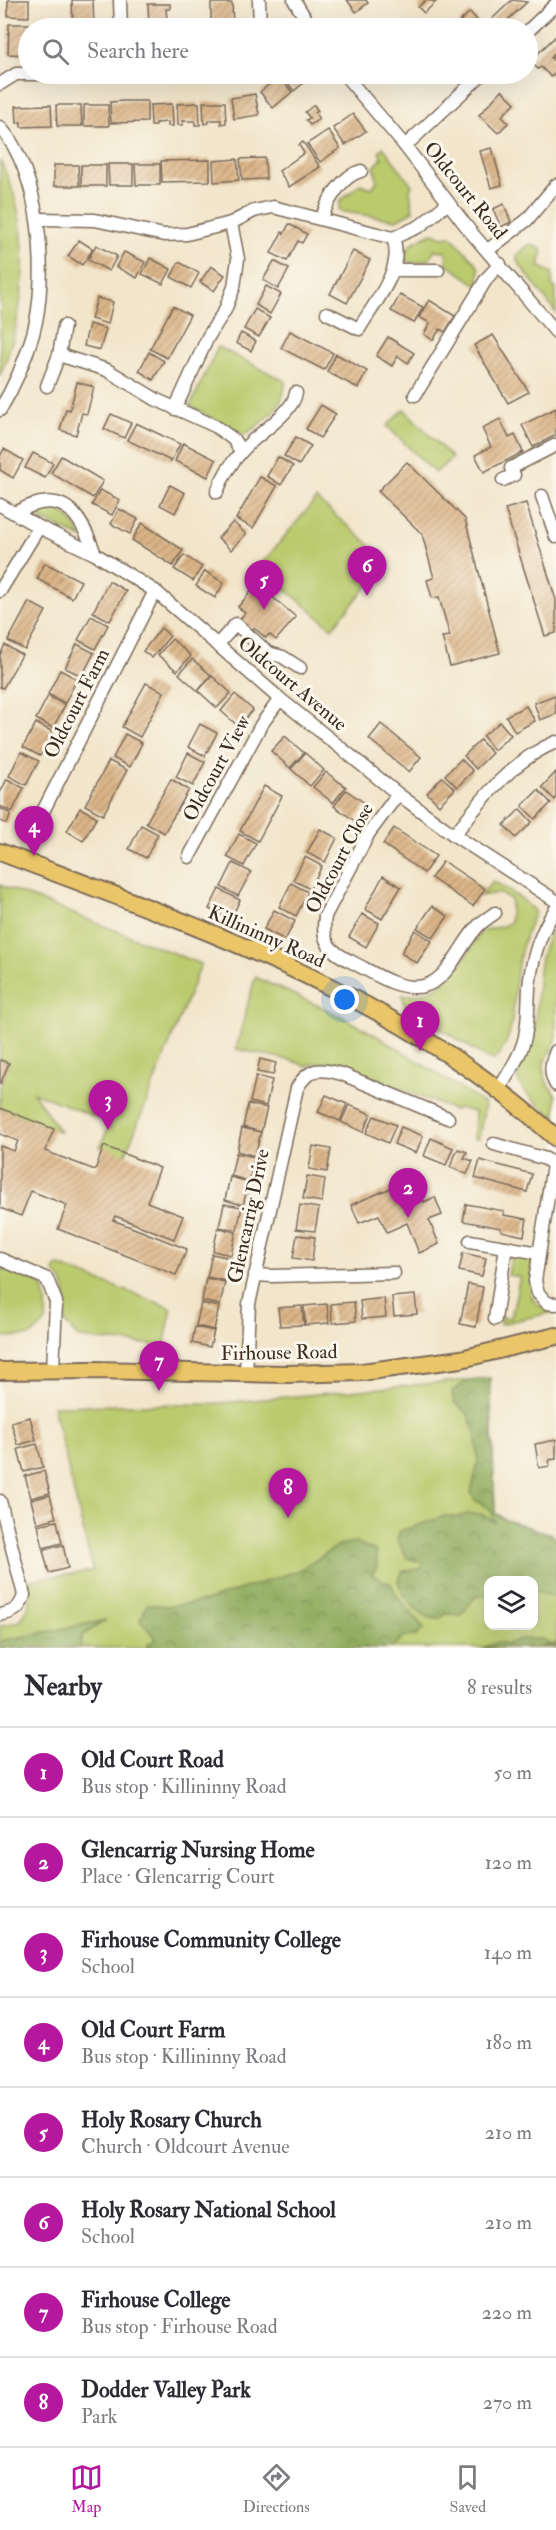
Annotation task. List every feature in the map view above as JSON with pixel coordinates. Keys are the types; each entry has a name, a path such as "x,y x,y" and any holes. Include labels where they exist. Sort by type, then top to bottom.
{"main road":[{"name":"Killininny Road","path":"0,852 196,927 311,978 410,1029 499,1089 556,1138"},
{"name":"Firhouse Road","path":"0,1371 246,1374 362,1372 460,1359 556,1336"}],"street":[{"path":"120,0 121,18"},
{"path":"259,0 260,18"},
{"path":"294,0 305,18"},
{"path":"538,21 556,4"},
{"path":"0,84 18,74"},
{"name":"Oldcourt Road","path":"352,84 556,332"},
{"path":"405,146 471,84"},
{"path":"0,127 33,191 38,219 40,262 39,294 33,334 12,390 0,410"},
{"path":"322,218 326,204 344,183 357,171 361,171"},
{"path":"489,250 527,220 556,185"},
{"path":"38,219 95,220 164,235 187,234 231,224 254,211 273,207 393,238 420,226 448,203"},
{"path":"175,409 208,337 225,310 234,287 238,259 231,224"},
{"path":"327,313 359,329 394,270 395,244 393,238"},
{"path":"414,395 486,278 500,264"},
{"path":"394,270 438,270"},
{"path":"47,386 59,355 64,326"},
{"path":"59,355 107,370 175,409 214,426 233,439 241,451"},
{"path":"217,492 241,451 276,421 295,400 296,393"},
{"path":"503,480 514,475 511,468 556,445"},
{"path":"542,496 556,537"},
{"path":"15,513 33,503 50,501 65,507 80,520 95,554"},
{"name":"Oldcourt Avenue","path":"0,505 95,554 156,591 280,699 398,794 454,835 556,901"},
{"path":"0,591 39,527"},
{"name":"Oldcourt Farm","path":"32,833 156,591"},
{"path":"217,645 236,624 268,652 283,657 300,668"},
{"name":"Oldcourt View","path":"189,857 261,725 280,699"},
{"path":"454,835 489,793 518,764 542,748 556,742"},
{"name":"Oldcourt Close","path":"398,794 369,833 325,916 323,931 328,946 339,956 393,983 409,987 426,985 440,978 452,965 479,925 495,913"},
{"path":"499,1089 516,1062 524,1042 530,977 537,946 546,924 556,909"},
{"path":"556,1051 550,1064 552,1078 556,1085"},
{"name":"Glencarrig Drive","path":"246,1374 249,1304 255,1275 297,1088 309,1072 326,1070 342,1074 448,1118"},
{"path":"494,1144 554,1163 538,1253 536,1281 538,1293 547,1304 556,1304"},
{"path":"470,1241 538,1253"},
{"path":"495,1319 506,1247"},
{"path":"0,1259 47,1279 56,1302 53,1370"},
{"path":"255,1275 394,1273"},
{"path":"0,1501 24,1595 21,1605 14,1612 0,1615"}],"green space":[{"path":"383,147 412,185 410,190 413,211 396,220 339,211 340,201 360,184 372,188 377,181 374,167 382,158 379,152"},
{"path":"0,160 11,185 18,212 23,267 17,323 0,376"},
{"path":"433,233 443,237 451,236 476,263 479,268 479,286 447,264 446,251 434,250 429,260 414,263 406,261 407,250 410,246"},
{"path":"530,244 543,250 539,266 552,273 552,286 556,288 556,313 517,261 517,255"},
{"path":"218,347 285,381 282,399 278,406 259,425 244,435 190,406"},
{"path":"404,409 452,458 435,473 387,426"},
{"path":"316,499 389,561 332,628 259,567"},
{"path":"33,509 58,511 64,514 73,522 82,538 31,514"},
{"path":"493,881 522,899 535,912 518,962 512,1021 507,1041 496,1059 490,1060 405,1006 402,995 417,994 441,984 458,968 480,933 510,922 511,899 498,893 481,896"},
{"path":"0,885 201,964 125,1156 100,1147 110,1123 33,1092 60,1132 0,1109 0,1085 9,1063 0,1060"},
{"path":"556,925 556,1041 544,1063 544,1073 547,1083 556,1095 556,1119 523,1090 518,1075 533,1037 543,951"},
{"path":"255,977 343,1017 386,1041 485,1104 479,1138 474,1138 475,1112 459,1108 454,1110 332,1062 309,1064 307,1067 294,1061 236,1049"},
{"path":"515,1255 531,1259 532,1297 535,1302 555,1312 500,1324 501,1317 511,1318 520,1277 508,1275 511,1259"},
{"path":"59,1266 172,1308 164,1346 79,1338 65,1323 65,1289 54,1272"},
{"path":"0,1268 32,1280 43,1289 46,1322 31,1336 0,1337"},
{"path":"490,1378 496,1533 556,1555 556,1648 0,1648 0,1626 20,1621 28,1606 30,1592 27,1580 93,1571 53,1406 210,1404"},
{"path":"490,1378 495,1513 506,1520 551,1534 556,1538 556,1598 538,1592 538,1576 484,1576 484,1596 475,1597 461,1615 446,1614 439,1619 419,1611 408,1600 401,1588 398,1581 403,1571 421,1569 423,1563 407,1558 397,1539 400,1531 445,1516 481,1514 495,1522 490,1509 475,1500 471,1493 478,1462 476,1437 468,1414 454,1402 452,1391 469,1380"},
{"path":"355,1542 376,1551 377,1566 372,1575 391,1584 398,1597 424,1628 416,1636 404,1637 391,1648 149,1648 147,1645 156,1639 140,1620 147,1604 170,1606 205,1601 300,1570 339,1545"},
{"path":"106,1620 83,1635 80,1648 0,1648 0,1641"},
{"path":"520,1639 543,1639 552,1646 556,1642 556,1646 483,1648 498,1642 507,1644"}],"building":[{"path":"8,0 29,0 29,17 8,16"},
{"path":"72,0 93,0 94,18 73,18"},
{"path":"347,0 366,0 368,3 356,12"},
{"path":"426,0 436,2 424,13 418,7"},
{"path":"512,0 527,2 510,18 493,18"},
{"path":"211,3 232,3 233,18 211,18"},
{"path":"148,4 170,4 170,9 166,9 167,18 149,18"},
{"path":"470,12 475,18 463,18"},
{"path":"9,24 18,24 18,54 8,54"},
{"path":"556,36 556,52 551,58 556,63 556,72 551,77 541,67 538,69 538,53"},
{"path":"270,84 286,84 292,92 273,108 260,92"},
{"path":"288,84 302,84 294,91"},
{"path":"502,90 515,103 502,116 508,123 498,133 479,115"},
{"path":"255,94 259,115 234,119 231,98"},
{"path":"147,101 147,122 111,123 110,102"},
{"path":"203,102 225,102 226,123 221,124 221,120 209,120 209,123 204,124"},
{"path":"199,103 200,125 195,125 195,121 183,121 183,125 178,125 177,104"},
{"path":"172,104 173,126 168,126 168,122 151,126 150,105"},
{"path":"51,105 52,126 21,127 21,122 17,123 16,106"},
{"path":"56,105 81,105 82,126 57,126"},
{"path":"84,105 108,105 109,126 84,126"},
{"path":"314,105 319,119 310,125 306,120 310,118 305,112"},
{"path":"353,114 366,131 345,145 333,128"},
{"path":"328,130 340,148 320,162 307,144"},
{"path":"303,142 320,167 289,187 279,171 304,153 299,145"},
{"path":"492,148 502,185 491,188 480,151"},
{"path":"265,158 266,179 242,180 240,159"},
{"path":"237,159 239,180 214,182 213,161"},
{"path":"210,160 210,181 162,182 161,161"},
{"path":"108,164 133,164 133,185 109,185"},
{"path":"135,164 160,164 160,185 136,185"},
{"path":"54,165 78,165 79,186 54,186"},
{"path":"81,165 106,165 106,186 81,186"},
{"path":"504,204 511,222 501,227 493,209"},
{"path":"289,224 307,234 302,243 298,241 287,261 271,253"},
{"path":"79,240 93,249 82,265 68,256"},
{"path":"96,245 117,256 109,271 88,260"},
{"path":"353,251 370,260 347,303 330,294"},
{"path":"124,252 145,262 137,278 116,267"},
{"path":"150,258 171,269 163,284 142,274"},
{"path":"274,261 289,269 278,289 263,280"},
{"path":"179,262 199,273 191,288 171,277"},
{"path":"211,266 225,275 214,291 200,282"},
{"path":"266,286 281,294 270,314 256,305"},
{"path":"400,295 423,307 414,323 391,311"},
{"path":"97,298 113,302 108,324 91,319"},
{"path":"429,300 455,316 445,332 440,329 433,340 424,334 430,323 419,317"},
{"path":"173,306 190,315 167,358 150,349"},
{"path":"255,309 270,318 259,337 244,329"},
{"path":"89,324 106,329 100,350 84,346"},
{"path":"290,331 333,353 324,370 281,348"},
{"path":"241,333 256,341 251,351 236,343"},
{"path":"493,335 529,392 508,403 474,345"},
{"path":"388,337 414,353 408,363 398,356 392,366 376,356"},
{"path":"149,352 164,361 153,380 139,371"},
{"path":"336,354 367,371 358,388 327,372"},
{"path":"77,382 94,387 87,414 82,413 76,435 60,430 66,409 70,410"},
{"path":"321,405 336,414 320,438 306,429"},
{"path":"556,408 556,435 533,447 522,425"},
{"path":"111,414 131,423 124,438 104,429"},
{"path":"500,419 509,438 515,435 523,452 484,472 475,455 491,447 482,428"},
{"path":"136,423 180,444 171,461 127,440"},
{"path":"296,437 311,446 299,465 284,456"},
{"path":"183,443 216,460 208,477 175,461"},
{"path":"4,449 23,460 13,478 0,470 0,456"},
{"path":"33,453 53,463 45,478 25,468"},
{"path":"61,456 103,481 93,498 51,473"},
{"path":"278,457 293,466 281,485 267,476"},
{"path":"407,462 465,519 500,653 450,666 442,637 450,636 439,597 432,598 427,580 434,578 422,534 378,491"},
{"path":"260,477 277,486 253,528 236,519"},
{"path":"170,485 185,493 175,513 160,505"},
{"path":"100,490 120,500 112,515 92,505"},
{"path":"526,503 556,600 556,633 545,636 505,509"},
{"path":"119,509 138,519 130,534 111,524"},
{"path":"233,522 246,534 231,550 218,538"},
{"path":"142,523 183,550 173,566 132,540"},
{"path":"184,555 202,567 193,581 174,569"},
{"path":"45,563 81,581 72,598 37,579"},
{"path":"205,571 224,583 215,598 196,586"},
{"path":"109,581 126,591 110,621 93,612"},
{"path":"257,584 296,617 276,640 269,634 266,638 254,628 250,632 238,621 245,613 238,607"},
{"path":"29,602 46,611 25,650 8,641"},
{"path":"91,616 108,625 95,649 78,640"},
{"path":"161,628 170,636 152,658 143,651"},
{"path":"172,639 191,656 177,671 158,655"},
{"path":"77,644 94,653 82,676 65,668"},
{"path":"5,645 22,655 3,688 0,687 0,655"},
{"path":"192,659 211,675 198,691 179,674"},
{"path":"60,670 77,679 65,703 48,694"},
{"path":"212,676 231,693 217,708 198,691"},
{"path":"146,683 164,692 140,737 122,727"},
{"path":"235,694 253,710 238,726 221,711"},
{"path":"555,695 556,714 540,720 534,703"},
{"path":"48,696 65,705 53,728 36,719"},
{"path":"526,706 535,721 515,732 506,716"},
{"path":"500,722 511,735 494,750 483,736"},
{"path":"36,723 53,732 40,756 23,747"},
{"path":"200,724 217,733 205,756 188,747"},
{"path":"381,724 421,757 409,772 369,739"},
{"path":"125,734 142,743 130,767 113,758"},
{"path":"285,736 304,753 290,768 271,751"},
{"path":"480,740 492,753 476,769 464,756"},
{"path":"21,752 39,761 26,785 9,776"},
{"path":"188,753 205,762 193,786 176,777"},
{"path":"305,753 324,770 310,786 291,769"},
{"path":"461,759 473,771 457,787 445,775"},
{"path":"109,761 127,770 103,815 85,805"},
{"path":"326,772 346,787 333,803 313,787"},
{"path":"556,772 556,798 555,800 542,787"},
{"path":"442,777 455,789 439,805 427,793"},
{"path":"7,779 24,788 12,812 0,806 0,793"},
{"path":"171,779 189,790 164,833 146,823"},
{"path":"264,786 282,796 258,841 240,831"},
{"path":"346,790 366,804 355,821 334,806"},
{"path":"538,790 551,803 535,819 522,806"},
{"path":"0,808 11,814 7,824 0,821"},
{"path":"80,808 97,817 83,841 67,831"},
{"path":"520,809 532,822 516,838 504,825"},
{"path":"141,825 158,834 146,858 129,849"},
{"path":"394,828 436,856 424,873 383,844"},
{"path":"320,829 337,838 325,862 307,853"},
{"path":"239,834 256,843 244,866 227,857"},
{"path":"305,857 322,866 310,889 293,880"},
{"path":"443,861 485,889 473,906 431,878"},
{"path":"233,863 251,872 238,896 221,887"},
{"path":"383,876 401,887 382,919 365,909"},
{"path":"291,883 308,892 296,916 279,907"},
{"path":"219,889 240,900 230,920 209,909"},
{"path":"432,906 448,916 433,938 417,928"},
{"path":"274,910 295,921 285,940 264,929"},
{"path":"362,914 379,923 366,947 349,937"},
{"path":"415,930 432,941 417,963 401,953"},
{"path":"260,1059 276,1063 273,1075 257,1072"},
{"path":"0,1060 9,1063 0,1085"},
{"path":"256,1076 272,1080 266,1106 250,1102"},
{"path":"326,1095 347,1104 340,1121 318,1112"},
{"path":"248,1104 267,1108 261,1132 243,1127"},
{"path":"349,1105 371,1114 363,1132 341,1122"},
{"path":"0,1108 54,1129 45,1151 95,1170 104,1146 160,1168 147,1202 183,1216 174,1239 115,1216 113,1220 187,1249 176,1275 58,1229 67,1205 31,1191 21,1216 0,1208 0,1146 14,1151 18,1141 0,1134"},
{"path":"374,1116 396,1125 388,1143 366,1133"},
{"path":"401,1127 423,1136 416,1153 394,1144"},
{"path":"242,1128 261,1132 255,1156 237,1151"},
{"path":"431,1138 453,1148 446,1165 424,1156"},
{"path":"313,1146 331,1149 327,1172 309,1169"},
{"path":"458,1149 467,1152 464,1158 473,1161 467,1174 450,1167"},
{"path":"236,1153 255,1157 249,1181 231,1176"},
{"path":"480,1160 532,1174 527,1192 475,1178"},
{"path":"307,1176 325,1179 322,1202 303,1199"},
{"path":"230,1177 249,1182 243,1205 225,1200"},
{"path":"393,1187 401,1205 421,1197 424,1202 435,1197 442,1215 429,1220 439,1244 419,1253 407,1223 387,1232 379,1215 359,1223 351,1205"},
{"path":"224,1204 242,1207 237,1230 219,1227"},
{"path":"466,1204 504,1211 504,1215 527,1219 524,1236 501,1231 501,1228 463,1221"},
{"path":"300,1205 319,1208 315,1231 296,1229"},
{"path":"218,1228 236,1232 231,1255 213,1251"},
{"path":"297,1235 315,1237 312,1261 293,1258"},
{"path":"463,1253 486,1258 482,1276 459,1271"},
{"path":"212,1254 231,1258 226,1281 207,1277"},
{"path":"206,1278 225,1282 220,1305 202,1301"},
{"path":"468,1284 483,1287 476,1327 460,1324"},
{"path":"415,1295 417,1314 394,1316 392,1297"},
{"path":"384,1298 386,1317 362,1319 360,1301"},
{"path":"354,1302 356,1321 332,1323 331,1304"},
{"path":"201,1303 219,1307 214,1330 196,1326"},
{"path":"327,1304 329,1323 305,1325 304,1306"},
{"path":"302,1306 304,1325 280,1326 278,1308"},
{"path":"195,1327 214,1331 210,1347 192,1343"},
{"path":"30,1417 36,1440 18,1445 11,1422"},
{"path":"556,1440 556,1459 549,1460 550,1466 539,1468 535,1444"},
{"path":"37,1444 43,1467 24,1472 18,1449"},
{"path":"44,1471 50,1493 31,1498 25,1476"},
{"path":"50,1495 56,1518 37,1523 31,1500"},
{"path":"57,1521 62,1543 43,1548 38,1525"},
{"path":"63,1545 68,1568 49,1573 43,1550"}],"place":[{"name":"Holy Rosary National School","path":"367,596"},
{"name":"Holy Rosary Church","path":"264,610"},
{"name":"Old Court Farm","path":"34,856"},
{"name":"Old Court Road","path":"420,1051"},
{"name":"Firhouse Community College","path":"108,1130"},
{"name":"Glencarrig Nursing Home","path":"408,1218"},
{"name":"Firhouse College","path":"159,1391"},
{"name":"Dodder Valley Park","path":"288,1518"}]}
